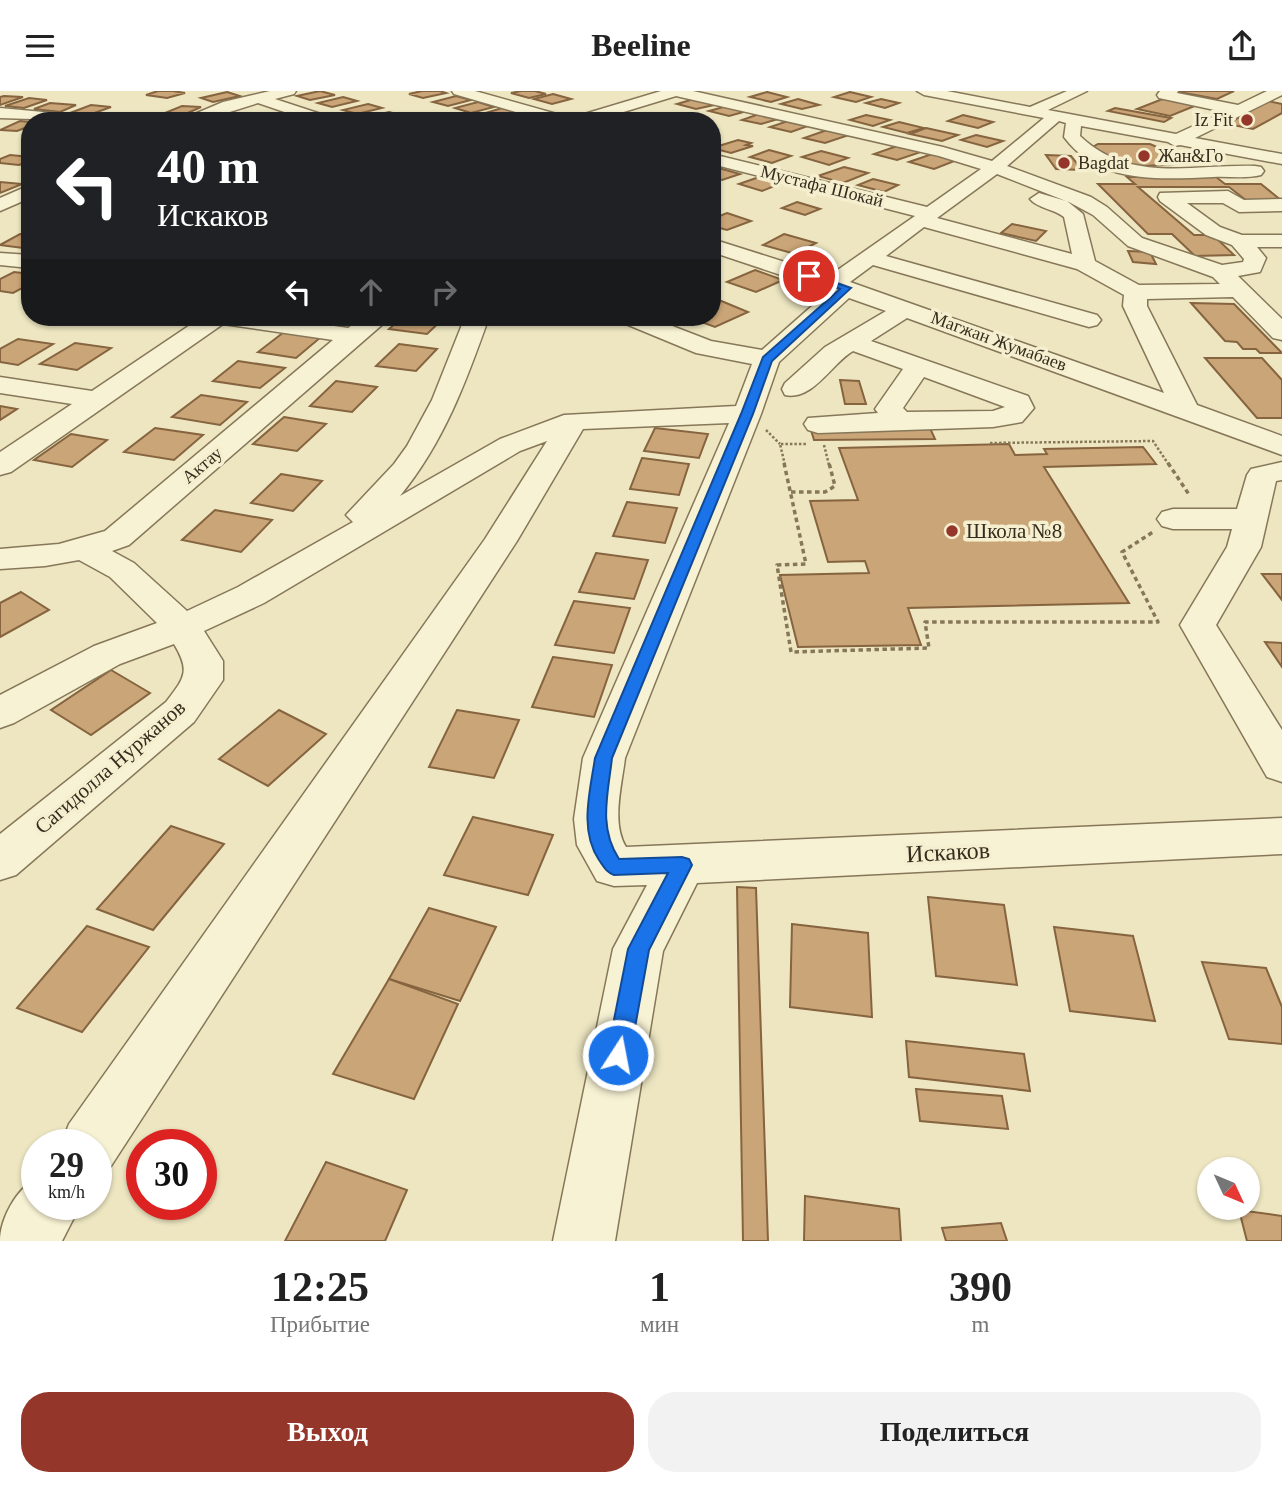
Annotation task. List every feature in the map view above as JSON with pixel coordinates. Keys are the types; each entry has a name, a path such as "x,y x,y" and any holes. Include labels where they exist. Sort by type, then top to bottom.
{"street":[{"path":"238,91 300,112"},
{"path":"210,112 289,91"},
{"path":"459,91 533,112"},
{"path":"606,112 675,91 943,152 995,167 1084,201 1100,211 1135,242 1221,272 1282,333"},
{"path":"924,91 1282,159"},
{"path":"1030,112 1080,91"},
{"path":"1171,91 1164,96 1239,110"},
{"path":"1176,140 1279,91"},
{"path":"0,113 21,115"},
{"path":"0,713 107,655 183,627 251,596 510,445 573,421 747,414 767,359 870,258 1065,119"},
{"path":"1065,119 1072,137 1081,149 1131,172 1250,171 1282,176"},
{"path":"1176,140 1282,165"},
{"name":"Мустафа Шокай","path":"721,161 1085,264 1135,292"},
{"path":"972,184 1030,196 1060,205 1073,213 1085,264"},
{"path":"0,205 21,186"},
{"path":"1282,205 1239,206 1228,197 1167,197 1213,231 1239,241 1282,241"},
{"path":"1221,272 1252,267 1255,258 1239,241"},
{"name":"Магжан Жумабаев","path":"721,248 906,309 1185,408 1282,446"},
{"path":"1011,275 1037,251"},
{"path":"870,258 1089,320"},
{"path":"0,259 21,262"},
{"path":"1185,408 1135,306 1135,292 1239,290"},
{"path":"795,389 834,352 906,309"},
{"path":"0,466 207,326"},
{"path":"283,326 353,336"},
{"name":"Актау","path":"0,559 32,559 85,550 117,538 367,326"},
{"path":"313,558 384,495 417,457 448,396 474,326"},
{"path":"651,326 705,348 767,359"},
{"path":"818,424 993,419 1012,415 1020,408 1018,402 851,342"},
{"path":"899,421 891,415 889,409 918,367"},
{"path":"0,385 96,400"},
{"name":"Искаков","path":"747,414 604,758 596,819 600,845 614,867 1282,836"},
{"path":"101,1129 500,541 573,421"},
{"path":"1282,471 1262,474 1244,547 1198,625 1282,766"},
{"path":"1173,519 1250,519"},
{"name":"Сагидолла Нуржанов","path":"0,861 180,712 203,680 204,661 183,627 122,570 85,550"},
{"path":"584,1241 638,949 682,865"},
{"path":"25,1241 39,1220"}],"path":[{"path":"989,443 1153,442 1208,519"},
{"path":"790,492 825,492 835,487 824,444 780,445 790,492 806,564 777,565 791,652 929,648 925,622 1158,622 1122,552 1173,519"}],"building":[{"path":"158,91 185,93 167,98 146,95"},
{"path":"320,91 335,95 310,100 297,96"},
{"path":"422,91 446,93 423,98 409,94"},
{"path":"521,91 546,94 529,98 511,93"},
{"path":"1234,91 1217,99 1179,92"},
{"path":"227,92 240,96 213,102 201,98"},
{"path":"767,92 787,97 771,102 750,97"},
{"path":"850,92 871,97 856,102 834,97"},
{"path":"553,94 571,99 552,104 534,99"},
{"path":"456,96 471,100 448,106 433,102"},
{"path":"0,97 23,97 0,105"},
{"path":"343,97 357,101 332,107 318,103"},
{"path":"29,98 47,100 24,108 5,106"},
{"path":"1165,98 1197,105 1170,116 1137,109"},
{"path":"694,99 714,105 696,109 677,104"},
{"path":"798,99 819,105 802,109 781,104"},
{"path":"881,99 899,103 885,108 866,103"},
{"path":"1267,101 1282,104 1282,113 1253,129 1228,124"},
{"path":"478,102 494,107 475,112 455,108"},
{"path":"50,103 76,105 60,112 34,109"},
{"path":"368,104 382,108 365,112 343,110"},
{"path":"91,105 111,107 97,112 73,112"},
{"path":"182,106 201,107 190,112 167,112"},
{"path":"727,106 747,111 729,116 709,111"},
{"path":"502,108 515,112 489,112"},
{"path":"1115,108 1171,118 1164,122 1108,111"},
{"path":"759,114 778,119 761,124 742,120"},
{"path":"866,115 890,120 873,126 850,120"},
{"path":"963,115 993,122 978,128 948,121"},
{"path":"20,121 21,121 21,129 0,130"},
{"path":"788,121 808,126 791,132 770,127"},
{"path":"899,122 924,128 907,133 883,127"},
{"path":"926,128 958,135 942,141 910,134"},
{"path":"827,130 849,135 825,143 804,138"},
{"path":"976,135 1003,141 987,147 961,140"},
{"path":"738,140 753,146 731,153 721,150 721,145"},
{"name":"Жан&Го","path":"1098,144 1150,144 1194,163 1128,167 1091,148"},
{"path":"897,146 921,152 897,160 874,154"},
{"path":"769,150 791,156 772,163 750,157"},
{"path":"821,151 848,158 829,165 802,157"},
{"path":"932,154 957,160 934,169 909,162"},
{"path":"10,155 21,156 21,164 0,163 0,159"},
{"name":"Bagdat","path":"1046,155 1071,156 1082,170 1056,169"},
{"path":"844,167 868,173 843,183 818,176"},
{"path":"721,169 740,174 722,180"},
{"path":"759,177 782,183 762,191 739,184"},
{"path":"1127,177 1216,177 1225,184 1261,184 1282,201 1247,201 1229,187 1138,187 1194,235 1213,235 1234,255 1195,256 1172,234 1148,234 1098,184 1135,184"},
{"path":"873,179 898,185 884,192 858,185"},
{"path":"0,182 21,184 21,184 0,193"},
{"path":"797,202 820,209 805,215 782,208"},
{"path":"727,213 751,221 727,230 721,228 721,215"},
{"path":"1012,224 1046,231 1036,241 1001,233"},
{"path":"20,234 21,234 21,248 0,245"},
{"path":"784,234 816,243 795,254 763,245"},
{"path":"1128,251 1150,252 1156,264 1133,262"},
{"path":"755,270 783,280 756,292 727,282"},
{"path":"14,272 21,273 21,289 13,293 0,291 0,279"},
{"path":"721,301 748,312 721,324"},
{"path":"1191,303 1234,304 1282,353 1260,353 1256,349 1243,349 1237,342 1225,341"},
{"path":"392,326 435,326 427,334 389,329"},
{"path":"284,332 321,337 296,358 258,352"},
{"path":"18,339 53,344 18,365 0,362 0,349"},
{"path":"75,343 111,348 77,370 40,364"},
{"path":"399,344 437,349 416,371 376,366"},
{"path":"1205,358 1262,358 1282,380 1282,418 1257,418"},
{"path":"238,361 285,368 260,388 213,381"},
{"path":"840,380 859,381 866,404 845,404"},
{"path":"336,381 377,387 352,412 310,406"},
{"path":"201,395 247,402 220,425 172,417"},
{"path":"0,406 17,409 0,420"},
{"path":"284,417 326,424 297,451 253,444"},
{"path":"929,426 935,439 814,440 810,427"},
{"path":"155,428 203,435 174,460 124,452"},
{"path":"655,428 708,434 699,458 644,451"},
{"path":"71,434 107,440 72,467 34,460"},
{"name":"Школа №8","path":"1009,444 1015,455 1047,454 1044,449 1143,447 1156,464 1044,467 1129,603 908,608 921,645 798,647 780,575 869,573 865,561 828,562 810,501 858,500 839,448"},
{"path":"642,458 689,464 679,495 630,489"},
{"path":"281,474 322,481 293,511 251,503"},
{"path":"627,502 677,508 665,543 613,536"},
{"path":"215,510 272,520 241,552 182,540"},
{"path":"596,553 648,560 634,599 579,592"},
{"path":"1262,574 1282,574 1282,600"},
{"path":"21,592 49,610 0,637 0,603"},
{"path":"574,601 630,608 614,653 555,645"},
{"path":"1265,642 1282,643 1282,667"},
{"path":"553,657 612,665 594,717 532,707"},
{"path":"111,670 150,693 91,735 51,710"},
{"path":"279,710 326,734 268,786 219,759"},
{"path":"457,710 519,720 494,778 429,767"},
{"path":"473,817 553,835 528,895 444,875"},
{"path":"171,826 224,844 153,930 97,909"},
{"path":"737,887 756,888 768,1241 743,1241"},
{"path":"928,897 1004,905 1017,985 936,976"},
{"path":"429,908 496,927 460,1001 389,979"},
{"path":"792,924 868,933 872,1017 790,1007"},
{"path":"87,926 149,947 82,1032 17,1008"},
{"path":"1054,927 1133,936 1155,1021 1070,1011"},
{"path":"1202,962 1266,968 1282,1007 1282,1044 1229,1039"},
{"path":"389,979 458,1004 414,1099 333,1074"},
{"path":"906,1041 1024,1054 1030,1091 909,1077"},
{"path":"916,1089 1002,1096 1008,1129 920,1121"},
{"path":"326,1162 407,1190 385,1241 285,1241"},
{"path":"805,1196 899,1209 901,1241 804,1241"},
{"path":"1260,1213 1282,1216 1282,1241 1247,1241 1242,1220 1260,1220"},
{"path":"1001,1223 1007,1241 946,1241 942,1228"}],"place":[{"name":"Iz Fit","path":"1247,120"},
{"name":"Жан&Го","path":"1144,156"},
{"name":"Bagdat","path":"1064,163"},
{"name":"Школа №8","path":"952,531"}],"route":[{"path":"618,1055 638,949 682,865 614,867 600,845 596,819 604,758 747,414 767,359 846,288 809,276"}]}
